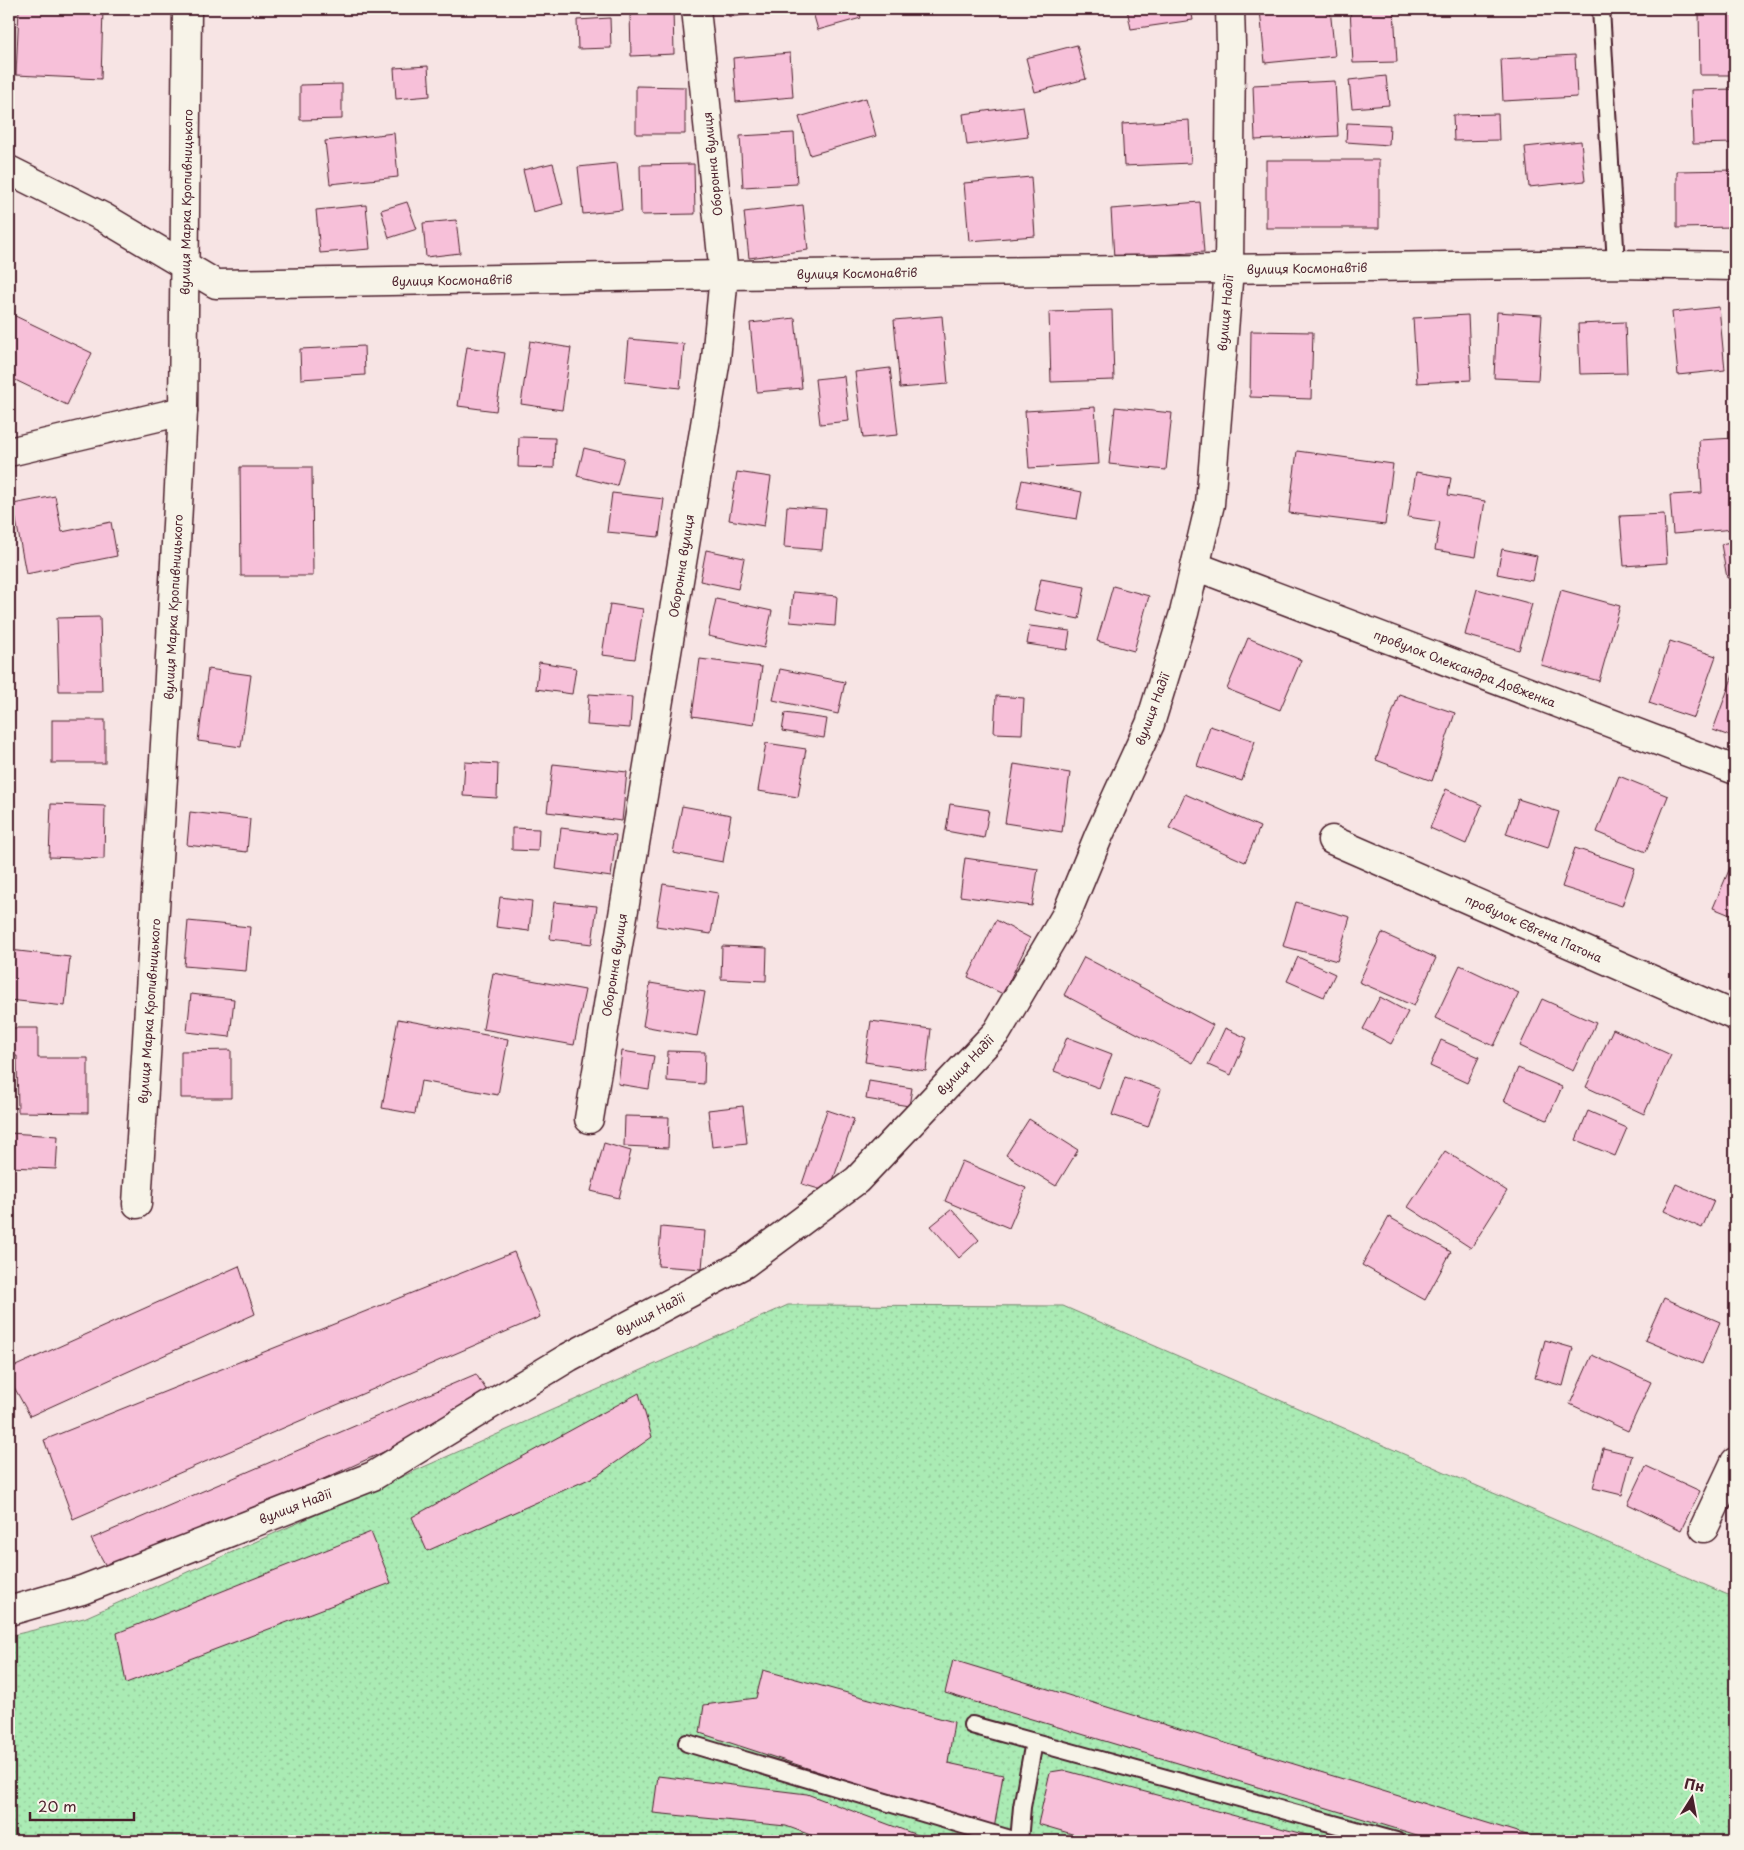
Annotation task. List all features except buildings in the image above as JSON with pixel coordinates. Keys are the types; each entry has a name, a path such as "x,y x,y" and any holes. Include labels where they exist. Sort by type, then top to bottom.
{"street":[{"name":"вулиця Марка Кропивницького","path":"137,1204 183,411 187,9"},
{"name":"Оборонна вулиця","path":"589,1119 716,359 724,275 696,9"},
{"name":"вулиця Надії","path":"9,1611 82,1590 373,1476 569,1357 744,1264 857,1180 997,1032 1066,915 1099,835 1150,724 1184,613 1210,504 1230,269 1230,9"},
{"name":"вулиця Космонавтів","path":"9,170 103,217 216,284 724,275 1616,264 1735,266"},
{"path":"9,452 183,411"},
{"name":"провулок Олександра Довженка","path":"1195,566 1735,770"},
{"name":"провулок Євгена Патона","path":"1332,840 1735,1016"},
{"path":"1704,1528 1735,1462"}],"lane":[{"path":"1601,9 1616,264"},
{"path":"972,1725 1396,1841"},
{"path":"688,1743 1018,1841 1034,1742"}],"green space":[{"path":"788,1305 1063,1306 1735,1598 1735,1841 9,1841 9,1636 84,1618"}]}
